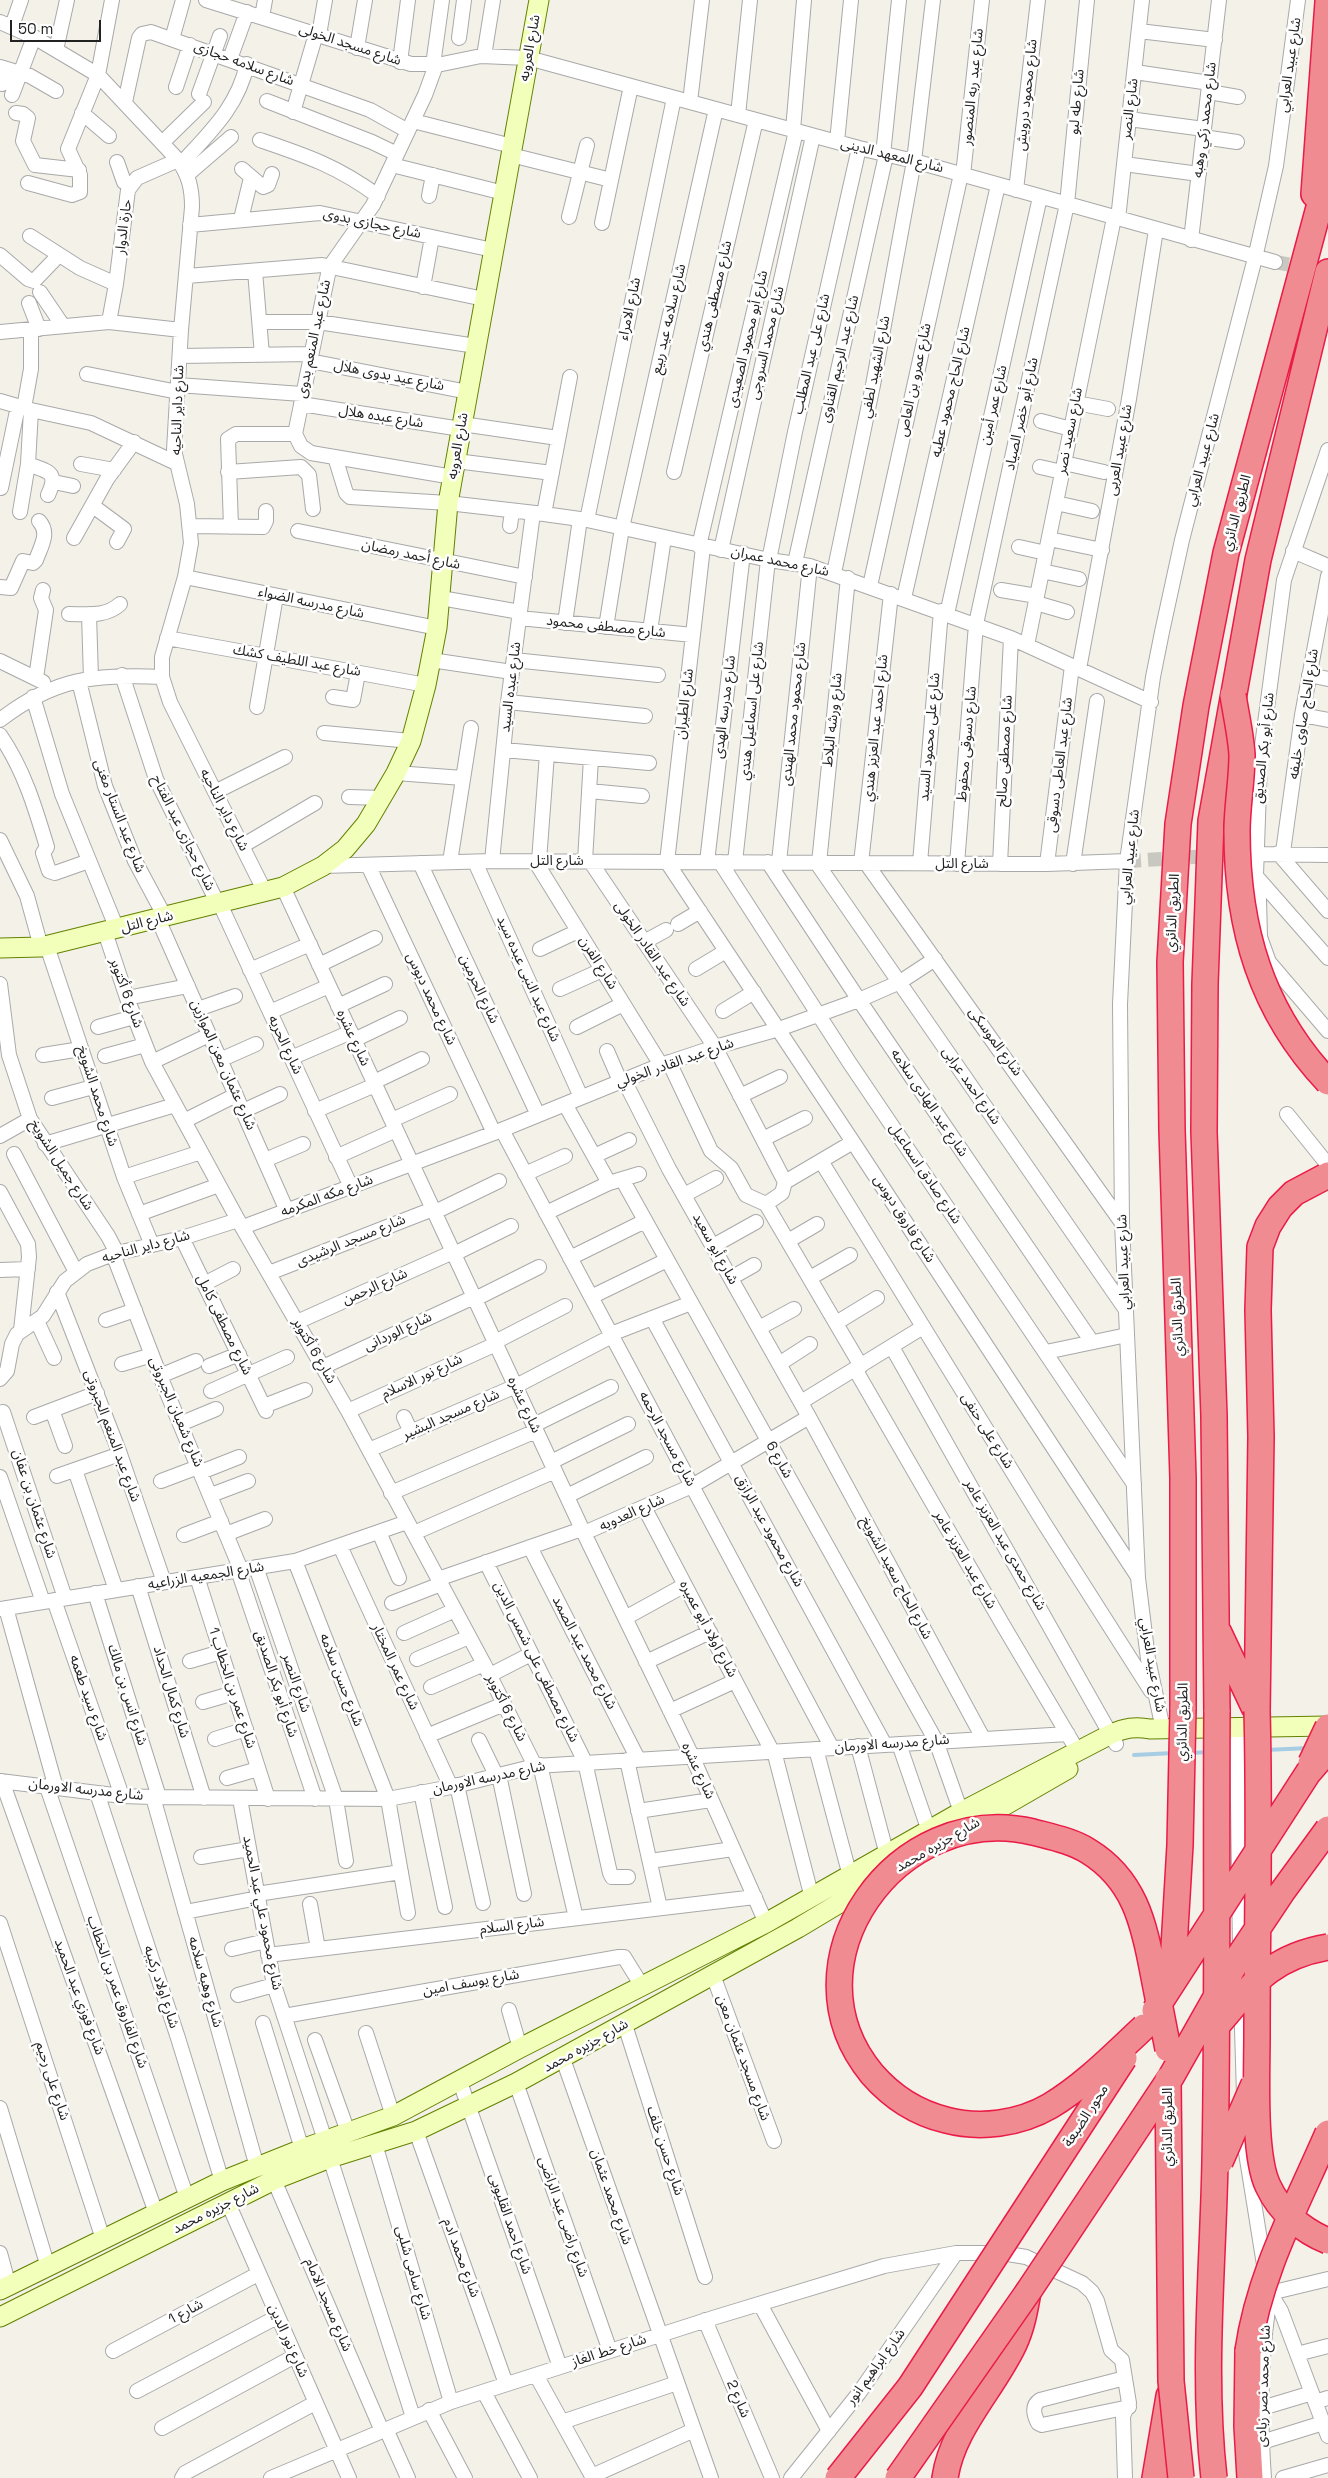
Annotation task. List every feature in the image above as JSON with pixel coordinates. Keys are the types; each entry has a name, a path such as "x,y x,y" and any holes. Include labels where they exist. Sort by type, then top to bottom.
{"highway":[{"path":"1309,248 1320,137 1328,2"},
{"name":"الطريق الدائري","path":"1181,2478 1172,2381 1168,2049 1180,1845 1183,1709 1184,1478 1172,1130 1170,962 1178,824 1196,706 1226,554 1328,174"},
{"path":"1214,2478 1209,2395 1209,2315 1215,2173 1217,2062 1217,1712 1214,1416 1204,1132 1204,984 1210,821 1258,560 1328,272"},
{"path":"1233,695 1242,755 1237,831 1240,884 1247,931 1268,996 1281,1020 1309,1061 1328,1082"},
{"path":"1328,1175 1294,1193 1280,1207 1268,1226 1260,1247 1261,1437 1257,1712 1259,1790 1257,2077 1260,2162 1268,2186 1284,2210 1297,2224 1328,2241"},
{"path":"1216,1626 1257,1712"},
{"path":"1318,1772 1316,1750 1328,1727"},
{"name":"محور الضبعة","path":"838,2478 910,2387 1144,2027 1318,1772 1328,1750"},
{"path":"1144,2027 1088,2077 1049,2106 1027,2116 1003,2123 979,2125 957,2123 936,2118 897,2098 867,2067 856,2048 844,2013 840,1984 842,1962 859,1912 875,1886 897,1864 923,1847 948,1835 974,1829 1002,1827 1064,1840 1087,1850 1108,1865 1125,1884 1134,1898 1146,1932 1168,2049"},
{"path":"898,2478 1028,2292 1171,2077 1240,1955 1282,1892 1328,1829"},
{"path":"1171,2077 1259,1978 1280,1962 1296,1954 1328,1947"},
{"path":"1215,2173 1257,2077"},
{"path":"1250,2478 1247,2416 1248,2351 1253,2318 1260,2290 1328,2133"},
{"path":"945,2478 954,2446 1014,2343 1023,2318 1028,2292"},
{"path":"1155,2478 1172,2381"}],"main road":[{"name":"شارع العروبه","path":"323,866 345,848 366,824 383,798 410,741 426,685 441,598 448,503 539,0"},
{"name":"شارع التل","path":"0,948 44,946 219,904 274,890 323,866"},
{"name":"شارع جزيره محمد","path":"11,2285 222,2181 302,2149 328,2149 375,2144 416,2131 564,2059 798,1928 1064,1771 1114,1739 1125,1728 1328,1727"},
{"name":"شارع جزيره محمد","path":"0,2317 274,2180 328,2149 348,2132 393,2116 460,2082 520,2048 766,1923 961,1812 1073,1742 1114,1739"},
{"path":"788,1911 798,1928"},
{"path":"11,2285 35,2299"}],"street":[{"path":"21,0 6,24 34,37 98,75 125,102 182,167"},
{"path":"56,50 67,0"},
{"path":"28,183 78,195 80,189 79,170 68,149 98,75 112,0"},
{"path":"172,39 183,0"},
{"name":"شارع مسجد الخولى","path":"206,0 220,2 400,62 434,65 484,56 528,58"},
{"path":"262,17 265,0"},
{"path":"293,112 318,35 326,0"},
{"path":"357,48 365,0"},
{"path":"400,62 408,0"},
{"name":"شارع عبد المنعم بدوى","path":"295,434 310,357 331,267 378,196 411,126 434,65 442,0"},
{"path":"459,38 464,0"},
{"path":"484,56 493,0"},
{"path":"690,102 702,0"},
{"path":"738,115 750,0"},
{"name":"شارع أبو محمود الصعيدى","path":"701,546 795,131 804,0"},
{"path":"837,142 851,0"},
{"name":"شارع عبد الرحيم القناوى","path":"795,563 884,155 899,0"},
{"name":"شارع الشهيد لطفي","path":"841,576 873,385 914,161 933,0"},
{"name":"شارع عبد ربه المنصور","path":"962,174 982,0"},
{"name":"شارع محمود درويش","path":"1016,190 1038,0"},
{"name":"شارع طه لبو","path":"1068,204 1087,0"},
{"name":"شارع النصر","path":"1116,218 1124,164 1142,0"},
{"name":"شارع محمد زكي وهبه","path":"1191,240 1219,0"},
{"name":"شارع عبيد العرابي","path":"1156,1729 1156,1698 1148,1659 1138,1578 1122,1223 1120,1004 1127,861 1151,702 1153,677 1182,540 1255,258 1276,166 1298,0"},
{"path":"230,59 247,12"},
{"path":"1139,31 1214,40"},
{"name":"شارع سلامه حجازى","path":"125,102 142,34 151,32 246,64 411,126 511,151 611,180"},
{"path":"162,143 201,98 220,36"},
{"path":"2,84 9,69 34,37"},
{"path":"176,87 190,45"},
{"name":"شارع المعهد الدينى","path":"528,58 884,155 962,174 1255,258 1275,262"},
{"path":"182,167 229,110 240,88 246,64"},
{"path":"9,69 56,90"},
{"path":"9,69 12,96"},
{"path":"1134,72 1209,87 1238,96"},
{"path":"602,223 631,86"},
{"name":"شارع الامراء","path":"583,520 674,98"},
{"path":"266,101 372,142 395,160 433,175 504,193"},
{"name":"شارع سلامه عيد ربيع","path":"606,627 622,528 716,109"},
{"path":"16,113 23,114 28,118 23,141 35,165 79,170"},
{"path":"82,113 109,136"},
{"path":"1129,119 1204,133 1237,142"},
{"name":"شارع مصطفى هندي","path":"674,472 756,120"},
{"name":"شارع محمد السروجى","path":"721,550 813,136"},
{"path":"182,167 232,137"},
{"path":"260,140 316,159 338,169 378,196"},
{"path":"569,217 587,145"},
{"name":"شارع على عبد المطلب","path":"769,560 794,432 859,148"},
{"path":"118,162 123,182 132,184"},
{"path":"1124,164 1199,174"},
{"name":"حارة الدوار","path":"109,322 116,284 128,190 137,178 182,167"},
{"name":"شارع داير الناحيه","path":"182,167 192,191 174,450 191,526 190,552 185,577 162,657 162,677 170,702 242,846 274,890"},
{"path":"241,219 246,174 263,188 268,185 272,174"},
{"name":"شارع عمرو بن العاص","path":"870,586 962,174"},
{"path":"429,196 433,175"},
{"name":"شارع الحاج محمود عطيه","path":"904,598 998,185"},
{"name":"شارع عمر أمين","path":"944,613 1040,197"},
{"name":"شارع أبو خضر الصياد","path":"976,624 1068,204"},
{"name":"شارع حجازى بدوى","path":"190,225 320,213 493,250"},
{"name":"شارع سعيد نصر","path":"1027,645 1116,218"},
{"name":"شارع عبيد العربى","path":"1076,668 1102,550 1130,399 1156,230"},
{"path":"30,236 80,268 116,284"},
{"path":"423,287 432,237"},
{"path":"0,255 28,280 34,281 59,255"},
{"path":"187,276 322,265 484,300"},
{"path":"256,270 262,355"},
{"path":"40,292 63,326"},
{"path":"1,488 24,408 31,369 35,329 29,303"},
{"path":"0,332 109,322 181,330"},
{"path":"260,322 318,322 476,346"},
{"name":"شارع عيد بدوى هلال","path":"180,356 262,355 310,357 468,392"},
{"name":"شارع عبده هلال","path":"87,374 178,388 301,399 462,426 558,438"},
{"name":"شارع عبده السيد","path":"492,861 508,702 525,577 539,513 552,473 570,377"},
{"path":"0,401 74,418 134,442 176,462"},
{"path":"1076,403 1108,409"},
{"path":"20,512 28,464 24,408"},
{"path":"1041,422 1071,428"},
{"path":"231,527 227,444 228,439 236,434 295,434 301,446 311,453 335,457 454,469 552,473"},
{"path":"74,538 114,470 134,442"},
{"name":"شارع أبو بكر الصديق","path":"1328,450 1323,470 1284,580 1260,761 1255,854 1260,937 1269,962 1328,1031"},
{"name":"شارع محمد عمران","path":"335,457 346,493 350,497 448,503 539,513 583,520 769,560 810,566 976,624 1027,645 1151,702"},
{"path":"28,464 50,473 54,482 48,495"},
{"path":"81,464 114,470"},
{"path":"228,472 302,467 309,474 313,509"},
{"path":"1040,467 1104,472"},
{"path":"54,482 73,486"},
{"path":"1056,503 1092,511"},
{"path":"93,506 124,529 117,542"},
{"path":"191,526 263,527 266,521 266,511"},
{"path":"510,526 512,511"},
{"path":"565,623 583,520"},
{"path":"0,587 11,588 23,561 33,563 36,560 45,535 44,527 39,521"},
{"name":"شارع أحمد رمضان","path":"298,531 525,577"},
{"path":"650,631 664,538"},
{"name":"شارع الطيران","path":"667,862 693,635 701,546"},
{"path":"1019,547 1047,546 1102,550"},
{"path":"1293,551 1328,566"},
{"name":"شارع مدرسه الهدى","path":"714,862 743,553"},
{"name":"شارع على اسماعيل هندي","path":"735,862 769,560"},
{"name":"شارع محمود محمد الهندى","path":"773,862 810,566"},
{"path":"1042,570 1079,579"},
{"name":"شارع ورشه البلاط","path":"818,862 841,576"},
{"name":"شارع الحاج صاوى خليفه","path":"1281,853 1309,675 1323,632 1328,576"},
{"name":"شارع مدرسه الضواء","path":"185,577 437,628"},
{"path":"36,678 46,610 41,600 43,590"},
{"path":"1001,590 1036,600 1067,612"},
{"name":"شارع احمد عبد العزيز هندي","path":"863,863 891,594"},
{"path":"257,707 264,655 276,596"},
{"name":"شارع مصطفى محمود","path":"441,598 565,623 693,635"},
{"path":"69,614 112,611 120,604"},
{"name":"شارع على محمود السيد","path":"920,863 944,613"},
{"name":"شارع عبد الستار مغنى","path":"89,614 85,680 105,786 135,862 161,918"},
{"name":"شارع دسوقى محفوظ","path":"957,864 976,624"},
{"name":"شارع عبد اللطيف كشك","path":"167,638 426,685"},
{"name":"شارع مصطفى صالح","path":"1000,864 1011,638"},
{"path":"431,660 658,675"},
{"path":"0,663 36,678 52,688"},
{"name":"شارع عبد العاطى دسوقى","path":"1047,864 1076,668"},
{"path":"334,697 353,700 358,672"},
{"path":"0,720 33,697 52,688 85,680 122,675 162,677"},
{"name":"شارع حجازى عبد الفتاح","path":"122,675 160,787 219,904"},
{"path":"1309,675 1328,679"},
{"name":"شارع 6 أكتوبر","path":"33,697 62,794 89,861 111,930 127,998 152,1062 240,1223 348,1411 470,1636 537,1765 576,1918"},
{"path":"1072,864 1097,700"},
{"path":"508,702 645,716"},
{"path":"1302,715 1328,720"},
{"path":"450,862 471,728"},
{"path":"324,733 410,741"},
{"path":"0,736 22,771 32,795 48,847 43,853 49,871 55,873 89,861"},
{"path":"504,750 649,763"},
{"path":"537,861 547,754"},
{"path":"215,792 285,757"},
{"path":"587,861 591,758"},
{"path":"396,773 463,778"},
{"path":"589,791 642,796"},
{"path":"349,798 383,798"},
{"path":"242,846 316,803"},
{"name":"شارع محمد الشويخ","path":"0,840 27,896 124,1177 152,1245"},
{"path":"1281,853 1328,911"},
{"path":"1255,854 1328,855"},
{"name":"شارع التل","path":"323,866 492,861 1072,864 1127,861"},
{"name":"شارع الفرن","path":"537,861 623,1004 665,1063 711,1151 731,1168 746,1195 766,1204"},
{"name":"شارع عبد القادر الخولى","path":"587,861 715,1047"},
{"name":"شارع عبد النبى عبده سيد","path":"475,862 581,1097"},
{"name":"شارع فاروق دبوس","path":"667,862 854,1142 1138,1578"},
{"name":"شارع صادق اسماعيل","path":"714,862 1134,1485"},
{"name":"شارع عبد الهادى سلامه","path":"773,862 859,1000 1092,1342"},
{"name":"شارع احمد عرابى","path":"818,862 1126,1310"},
{"name":"شارع الحرمين","path":"420,863 538,1115"},
{"name":"شارع الموسكى","path":"863,863 935,959 1122,1223"},
{"name":"شارع محمد دبوس","path":"368,865 498,1132"},
{"path":"1256,875 1328,958"},
{"name":"شارع عشره","path":"274,890 310,944 583,1531 692,1756 766,1923"},
{"name":"شارع الحريه","path":"219,904 350,1187"},
{"path":"644,942 700,911"},
{"name":"شارع عثمان معن الموازين","path":"161,918 209,1035 288,1211"},
{"path":"540,949 578,931"},
{"path":"319,964 375,938"},
{"path":"250,970 310,944"},
{"path":"696,969 726,950"},
{"name":"شارع عبد القادر الخولي","path":"412,1164 498,1132 665,1063 779,1029 859,1000 900,982 935,959"},
{"path":"560,990 602,970"},
{"name":"شارع جميل الشويخ","path":"0,984 3,1054 30,1118 108,1236 115,1253"},
{"path":"338,1006 385,984"},
{"path":"127,998 188,986"},
{"path":"270,1012 329,986"},
{"path":"723,1011 754,992"},
{"path":"198,1009 235,996"},
{"path":"577,1028 623,1004"},
{"path":"98,1027 134,1017"},
{"path":"291,1058 400,1018"},
{"path":"152,1062 209,1035"},
{"path":"220,1060 256,1044"},
{"path":"105,1056 146,1045"},
{"path":"715,1047 785,1182 782,1193 766,1204"},
{"path":"43,1055 81,1050"},
{"name":"شارع أبو سعيد","path":"607,1051 684,1195 809,1417"},
{"path":"315,1111 422,1059"},
{"path":"740,1096 780,1077"},
{"path":"52,1098 93,1087"},
{"path":"243,1111 280,1094"},
{"path":"336,1157 450,1094"},
{"path":"184,1121 236,1095"},
{"name":"شارع 6","path":"565,1104 594,1156 645,1221 769,1441 936,1741 961,1812"},
{"path":"46,1144 175,1105"},
{"path":"1287,1114 1328,1165"},
{"path":"1,1134 30,1118"},
{"path":"763,1139 806,1118"},
{"name":"شارع مسجد الرحمه","path":"498,1132 525,1174 832,1748"},
{"path":"594,1156 629,1140"},
{"path":"785,1182 854,1142"},
{"path":"265,1160 303,1144"},
{"path":"124,1177 201,1152"},
{"path":"14,1154 76,1272"},
{"path":"525,1174 565,1156"},
{"name":"شارع على حنفى","path":"821,1161 1044,1523 1156,1698"},
{"name":"شارع مكه المكرمه","path":"240,1223 288,1211 412,1164"},
{"path":"546,1213 615,1181 639,1174"},
{"path":"684,1195 716,1178"},
{"name":"شارع مسجد الرشيدى","path":"269,1273 434,1210 499,1181"},
{"path":"139,1214 219,1185"},
{"path":"0,1192 28,1244 28,1269 21,1330 13,1339 6,1374 0,1379"},
{"name":"شارع عبد العزيز عامر","path":"766,1204 836,1323 858,1368 1003,1625 1073,1742"},
{"path":"570,1258 645,1221"},
{"path":"713,1246 756,1222"},
{"name":"شارع داير الناحيه","path":"21,1330 37,1321 49,1309 57,1292 76,1272 87,1264 115,1253 240,1223"},
{"path":"788,1241 817,1224"},
{"name":"شارع الرحمن","path":"297,1322 511,1226"},
{"name":"شارع مصطفى كامل","path":"182,1238 265,1409 305,1390"},
{"name":"شارع شعبان الجبروتى","path":"115,1253 160,1376 221,1520 239,1570"},
{"path":"810,1278 850,1255"},
{"path":"591,1297 666,1260"},
{"path":"731,1278 754,1265"},
{"name":"شارع الوردانى","path":"323,1366 475,1298 539,1267"},
{"path":"0,1270 28,1269"},
{"path":"204,1284 233,1270"},
{"name":"شارع عبد المنعم الجبروتى","path":"57,1292 120,1454 164,1582"},
{"path":"836,1323 877,1298"},
{"path":"611,1335 691,1302"},
{"name":"شارع نور الاسلام","path":"348,1411 495,1343 565,1306"},
{"path":"759,1328 794,1309"},
{"path":"106,1320 135,1310"},
{"name":"شارع محمود عبد الرازق","path":"652,1318 731,1463 892,1744 929,1830"},
{"path":"37,1321 54,1358"},
{"path":"801,1402 923,1327"},
{"name":"شارع مسجد البشير","path":"369,1450 516,1386 611,1335"},
{"path":"1046,1352 1127,1335"},
{"path":"779,1364 810,1344"},
{"name":"شارع حمدى عبد العزيز عامر","path":"892,1347 1114,1739"},
{"path":"122,1364 152,1354"},
{"path":"209,1366 239,1354"},
{"path":"211,1390 287,1357"},
{"path":"160,1376 196,1361"},
{"path":"391,1493 535,1428 611,1387"},
{"path":"34,1417 97,1393"},
{"path":"180,1424 216,1409"},
{"path":"52,1410 65,1446"},
{"name":"شارع عثمان بن عفان","path":"0,1413 3,1412 10,1433 54,1600"},
{"path":"404,1417 410,1432"},
{"name":"شارع العدويه","path":"392,1603 486,1562 583,1531 692,1486 809,1417"},
{"name":"شارع الحاج سعيد الشويخ","path":"809,1417 983,1738"},
{"path":"411,1527 553,1467 628,1424"},
{"path":"57,1476 120,1454"},
{"path":"161,1481 239,1457"},
{"path":"567,1496 646,1457"},
{"path":"75,1470 116,1590"},
{"path":"0,1477 54,1600"},
{"path":"211,1496 248,1481"},
{"name":"شارع اولاد أبو عميره","path":"644,1507 773,1751 812,1898"},
{"path":"226,1534 265,1519"},
{"path":"184,1535 221,1520"},
{"name":"شارع الجمعيه الزراعيه","path":"3,1608 295,1561 379,1532 411,1527"},
{"path":"379,1532 399,1578"},
{"name":"شارع عمر المختار","path":"340,1546 427,1736 454,1786 483,1903"},
{"name":"شارع محمد عبد الصمد","path":"530,1547 632,1760 638,1811 660,1908"},
{"name":"شارع حسن سلامه","path":"295,1561 388,1799 408,1914"},
{"name":"شارع مصطفى على شمس الدين","path":"486,1562 585,1762 610,1873 612,1877 628,1877"},
{"name":"شارع النصر","path":"256,1567 336,1799 346,1861"},
{"name":"شارع أبو بكر الصديق","path":"239,1570 315,1799"},
{"name":"شارع عمر بن الخطاب 1","path":"197,1577 268,1799"},
{"path":"625,1618 685,1584"},
{"name":"شارع كمال الحداد","path":"138,1586 204,1798"},
{"name":"شارع انس بن مالك","path":"95,1593 156,1797"},
{"name":"شارع سيد طعمه","path":"54,1600 122,1796"},
{"name":"شارع الفاروق عمر بن الخطاب","path":"3,1608 52,1787 187,2198"},
{"path":"404,1633 456,1610"},
{"path":"646,1662 710,1632"},
{"path":"417,1659 470,1636"},
{"path":"190,1661 221,1652"},
{"path":"431,1687 531,1654"},
{"path":"670,1711 735,1681"},
{"path":"203,1702 234,1693"},
{"path":"427,1736 504,1704"},
{"path":"1304,1727 1318,1772"},
{"path":"1237,1728 1239,1909 1246,2153 1254,2213 1270,2293 1281,2311 1297,2354 1318,2397 1326,2429 1262,2442"},
{"path":"215,1739 246,1729"},
{"name":"شارع مدرسه الاورمان","path":"1,1781 122,1796 240,1799 388,1799 454,1786 537,1765 983,1738 1073,1742"},
{"path":"479,1740 497,1775 524,1894"},
{"path":"858,1746 887,1855"},
{"path":"816,1749 850,1876"},
{"path":"227,1778 258,1769"},
{"name":"شارع فوزي عبد الحميد","path":"1,1781 156,2213"},
{"path":"421,1792 445,1907"},
{"name":"شارع اولاد ركيبه","path":"98,1793 175,2028 222,2181"},
{"name":"شارع وهبه سلامه","path":"156,1797 185,1912 257,2167"},
{"name":"شارع محمود علي عبد الحميد","path":"240,1799 274,1985 413,2417"},
{"path":"638,1811 711,1800"},
{"path":"202,1857 249,1849"},
{"path":"650,1861 733,1849"},
{"path":"185,1912 258,1896 401,1872"},
{"name":"شارع السلام","path":"232,1949 318,1949 755,1897"},
{"path":"310,1904 318,1949"},
{"name":"شارع على رحيم","path":"0,1923 104,2239"},
{"name":"شارع يوسف امين","path":"284,2016 619,1957 624,1957 628,1961 642,1986"},
{"name":"شارع مسجد عثمان معن","path":"713,1975 774,2141"},
{"path":"238,1996 274,1985"},
{"path":"509,2010 520,2048"},
{"path":"263,2023 302,2149"},
{"name":"شارع حسن خلف","path":"625,2025 705,2277"},
{"path":"366,2033 393,2116"},
{"path":"315,2040 348,2132"},
{"name":"شارع محمد عثمان","path":"564,2059 659,2335 711,2478"},
{"name":"شارع احمد القليوبى","path":"460,2082 560,2367"},
{"name":"شارع راضى عبد الراضى","path":"516,2083 610,2351"},
{"path":"0,2108 48,2267"},
{"name":"شارع محمد ادم","path":"416,2131 506,2384"},
{"name":"شارع سامى شلبى","path":"375,2144 451,2402"},
{"name":"شارع مسجد الامام","path":"274,2180 384,2430 408,2478"},
{"name":"شارع نور الدين","path":"228,2203 349,2478"},
{"path":"0,2253 11,2285"},
{"name":"شارع خط الغاز","path":"271,2478 292,2474 336,2450 429,2410 705,2320 884,2266 956,2253 1002,2253 1026,2256 1082,2283 1092,2292 1097,2301 1111,2350 1122,2360 1125,2378 1129,2407 1124,2416 1125,2478"},
{"name":"شارع ابراهيم انور","path":"791,2478 859,2393 956,2253"},
{"name":"شارع 1","path":"113,2351 258,2274"},
{"path":"1270,2293 1328,2279"},
{"name":"شارع محمد نصر زبادى","path":"1264,2478 1262,2408 1264,2332 1270,2293"},
{"path":"760,2304 828,2431"},
{"path":"137,2391 277,2317"},
{"name":"شارع 2","path":"705,2320 772,2478"},
{"path":"1297,2354 1328,2346"},
{"path":"162,2428 295,2356"},
{"path":"536,2375 593,2477 694,2430"},
{"path":"1125,2378 1040,2400 1036,2403 1034,2411 1038,2423 1044,2425 1129,2407"},
{"path":"562,2422 676,2382"},
{"path":"484,2392 530,2478"},
{"path":"1262,2408 1318,2397"},
{"path":"182,2478 185,2473 315,2402"},
{"path":"429,2410 465,2478"},
{"path":"1283,2478 1328,2465"}],"waterway":[{"path":"1266,1750 1309,1748"},
{"path":"1191,1753 1209,1752"},
{"path":"1134,1755 1174,1753"}],"tunnel":[{"path":"1275,262 1308,268"},
{"path":"1127,861 1243,854"}]}
